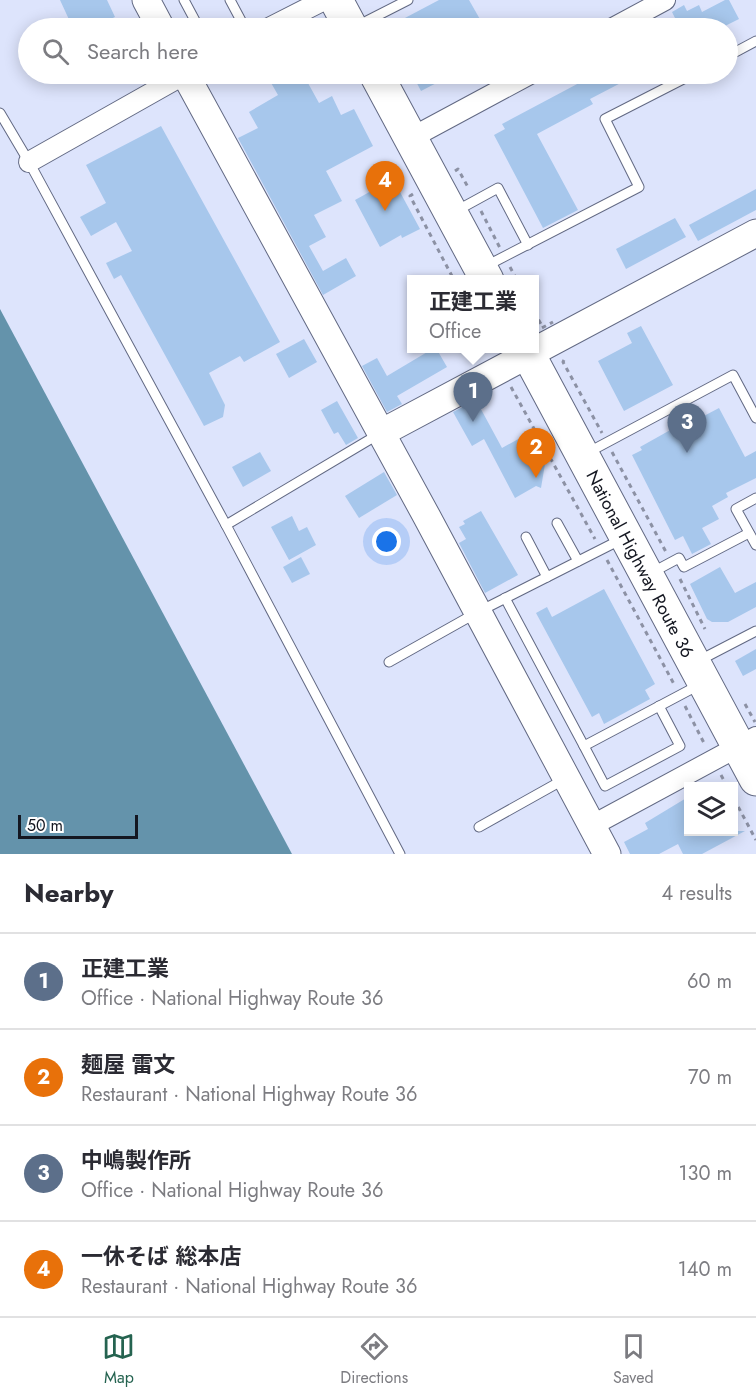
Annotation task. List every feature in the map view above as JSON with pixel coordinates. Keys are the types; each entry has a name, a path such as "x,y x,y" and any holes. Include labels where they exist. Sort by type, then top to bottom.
{"highway":[{"path":"336,0 346,18"},
{"path":"381,84 484,274"},
{"name":"National Highway Route 36","path":"523,353 595,449 614,543 659,568 698,673 741,742 756,779"}],"street":[{"path":"146,0 156,18"},
{"path":"289,18 324,0"},
{"path":"631,18 661,1"},
{"path":"29,162 167,84"},
{"path":"190,84 478,612 567,778 600,845 741,742"},
{"path":"411,138 511,84"},
{"path":"539,341 756,233"},
{"path":"381,433 519,353"}],"lane":[{"path":"184,0 194,18"},
{"path":"230,0 240,18"},
{"path":"372,18 408,0"},
{"path":"738,51 756,41"},
{"path":"484,274 528,245 639,187 605,119 673,84"},
{"path":"0,112 226,525 400,854"},
{"path":"451,213 498,189 528,245"},
{"path":"595,449 733,375 756,417"},
{"path":"226,525 381,433"},
{"path":"756,498 736,509 756,545"},
{"path":"557,523 578,561"},
{"path":"659,568 679,558 684,567 749,533"},
{"path":"526,537 547,577"},
{"path":"389,662 478,612 614,543"},
{"path":"505,598 605,786 680,746 659,706"},
{"path":"584,746 659,706 698,673 756,631"},
{"path":"479,827 567,778"}],"path":[{"path":"539,341 557,330 567,350 563,362 595,449 659,568 698,673"},
{"path":"523,353 614,543 741,742"},
{"path":"728,782 741,742 745,703"},
{"path":"738,806 756,840"}],"water":[{"path":"0,309 292,854 0,854"}],"building":[{"path":"60,0 107,0 115,17 113,18 68,18"},
{"path":"439,0 469,0 479,18 405,18"},
{"path":"729,0 739,19 675,18 672,12 684,5 687,11 699,5 702,12"},
{"path":"272,84 309,84 319,103 332,96 341,115 354,109 373,146 326,171 342,201 314,215 326,237 309,246 323,271 346,258 356,276 323,295 238,138 258,128 249,112 278,95"},
{"path":"417,84 435,84 421,91"},
{"path":"577,84 619,84 590,99 593,104 537,134 578,210 543,228 494,135 505,129 502,124"},
{"path":"161,126 280,342 244,362 240,356 209,373 225,405 223,417 204,426 121,275 114,279 106,263 132,251 116,222 91,236 80,217 106,203 86,165"},
{"path":"393,179 420,229 402,238 401,235 380,247 355,200"},
{"path":"756,189 756,210 698,241 689,225"},
{"path":"675,218 686,237 626,269 616,249"},
{"path":"641,326 673,385 624,411 598,361 632,343 627,333"},
{"path":"304,339 317,362 289,378 276,354"},
{"path":"426,353 439,353 447,367 397,396 402,404 387,412 362,366 377,358 387,376"},
{"path":"476,400 502,448 529,433 545,464 541,488 536,486 515,498 484,439 472,446 453,412"},
{"path":"337,401 358,438 346,445 338,432 334,434 321,410"},
{"path":"719,408 745,457 756,451 756,478 726,493 728,497 712,506 719,519 702,528 711,544 692,554 683,536 675,540 632,455 642,450 640,447 681,424 683,427"},
{"path":"260,452 271,471 243,487 232,467"},
{"path":"384,472 397,495 359,518 345,496"},
{"path":"481,511 518,575 485,593 459,543 466,539 459,527 465,524 463,521"},
{"path":"292,516 299,531 307,527 316,545 289,560 271,527"},
{"path":"301,557 310,574 292,583 283,567"},
{"path":"720,567 735,593 756,582 756,607 728,622 712,622 707,619 690,584"},
{"path":"604,589 655,684 645,690 650,699 604,724 599,713 592,717 536,613 547,607 552,617"},
{"path":"756,649 756,669 743,676 735,661"},
{"path":"684,799 684,836 736,836 702,854 683,854 678,844 659,854 630,854 624,842 648,829 645,823"}],"place":[{"name":"一休そば 総本店","path":"385,211"},
{"name":"正建工業","path":"473,422"},
{"name":"中嶋製作所","path":"687,453"},
{"name":"麺屋 雷文","path":"536,478"}]}
